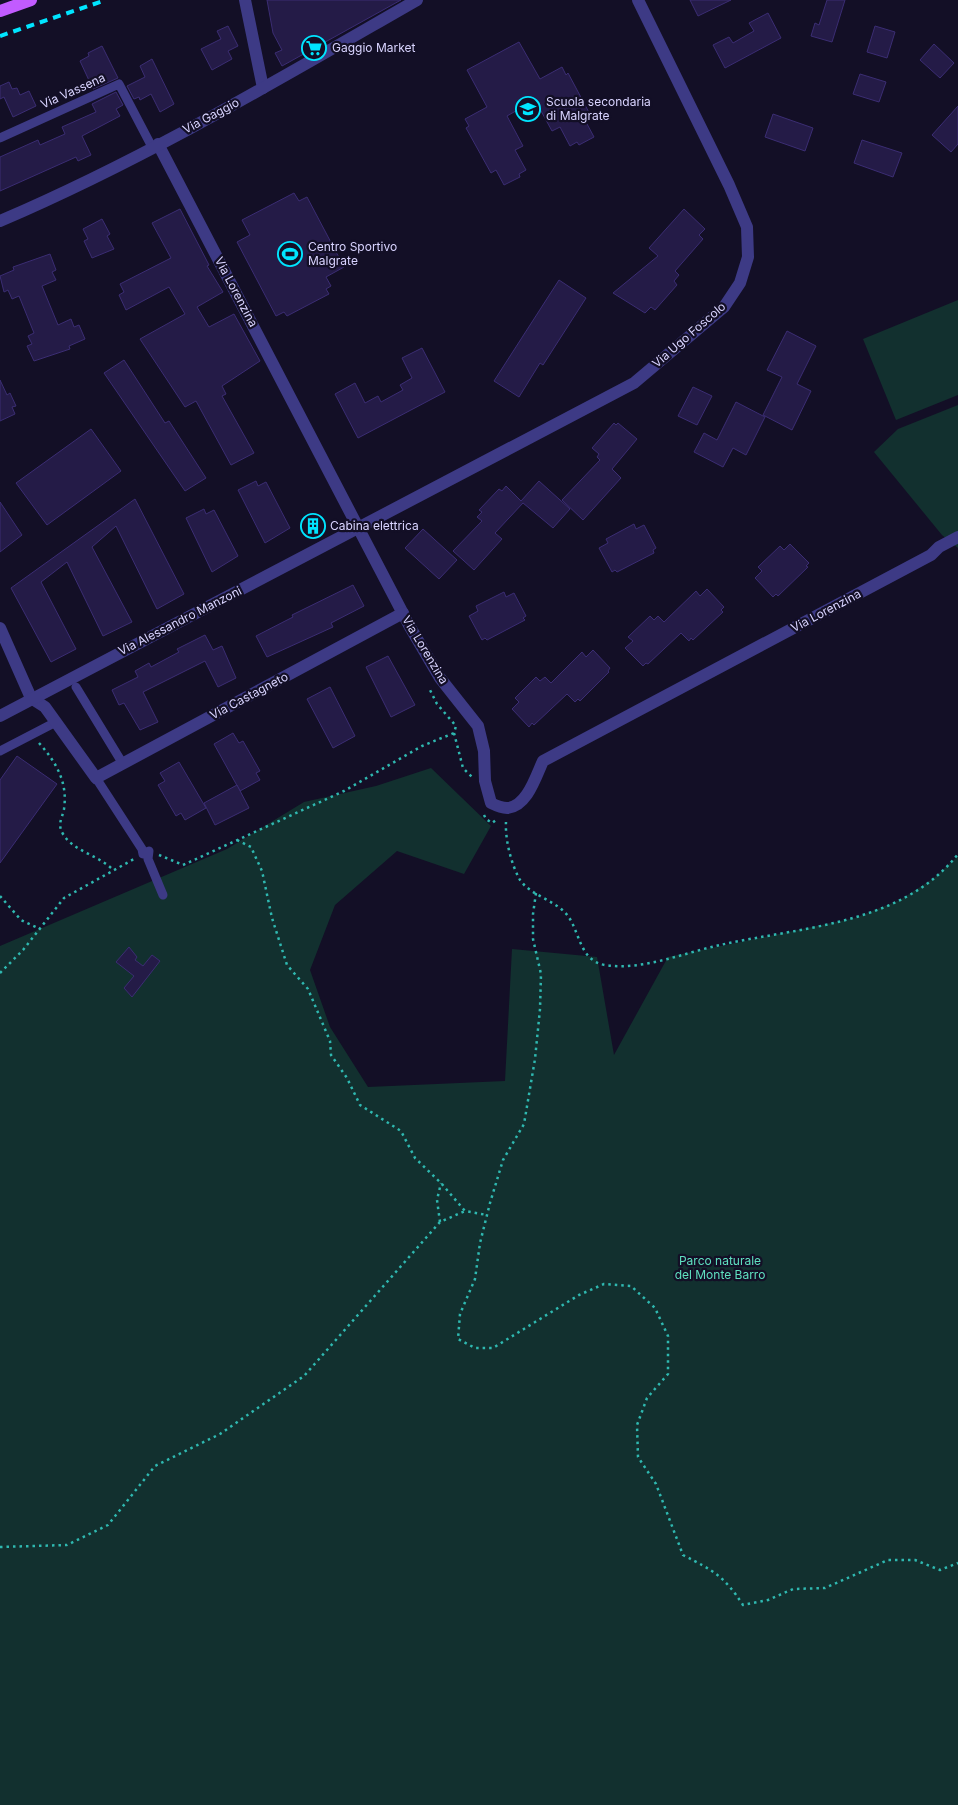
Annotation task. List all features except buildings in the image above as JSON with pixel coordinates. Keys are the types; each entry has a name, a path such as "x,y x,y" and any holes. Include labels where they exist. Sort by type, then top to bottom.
{"main road":[{"path":"0,11 31,0"}],"street":[{"path":"245,0 263,88"},
{"name":"Via Gaggio","path":"0,221 67,192 155,146 263,88 417,0"},
{"name":"Via Ugo Foscolo","path":"360,528 634,383 724,307 740,283 748,257 746,227 729,185 638,0"},
{"name":"Via Lorenzina","path":"155,146 360,528 403,613 440,678 478,726 484,751 485,781 491,804 507,808 519,803 528,792 543,761 931,555 939,547 958,537"},
{"name":"Via Alessandro Manzoni","path":"0,716 360,528"},
{"name":"Via Castagneto","path":"96,778 403,613"},
{"path":"0,628 32,698 45,707 96,778"}],"lane":[{"name":"Via Vassena","path":"0,138 119,84 155,146"},
{"path":"76,687 123,764"},
{"path":"0,751 56,722"},
{"path":"96,778 142,849 146,852 163,895"}],"path":[{"path":"0,973 40,929 64,898 146,852 183,865 344,791 422,746 454,733 456,726 437,704 428,687"},
{"path":"32,734 56,764 65,788 64,810 59,823 64,835 85,853 105,862 113,870"},
{"path":"507,808 505,839 520,880 536,893 556,904 568,917 584,951 593,961 605,965 635,966 721,944 803,930 854,918 900,900 934,878 958,854"},
{"path":"237,840 251,847 262,871 272,918 287,965 308,989 330,1041 331,1055 347,1078 360,1105 401,1130 415,1158 442,1183 465,1210 487,1215"},
{"path":"536,893 532,914 533,939 541,974 535,1059 524,1124 503,1160 480,1243 475,1279 460,1314 458,1339 475,1348 494,1348 546,1313 604,1284 631,1286 655,1308 668,1336 668,1374 647,1398 638,1425 638,1457 656,1484 683,1554 710,1568 728,1582 743,1605 768,1600 793,1589 824,1588 888,1560 914,1560 940,1570 958,1563"},
{"path":"0,896 21,920 40,929"},
{"path":"440,1222 437,1200 442,1183"},
{"path":"0,1547 67,1545 108,1525 155,1466 220,1434 304,1376 440,1222 465,1210"}],"green space":[{"path":"958,300 958,395 896,420 863,339"},
{"path":"958,405 958,548 942,535 874,452 898,429"},
{"name":"Parco naturale del Monte Barro","path":"431,768 491,826 464,874 397,851 335,905 310,970 330,1027 368,1087 505,1081 512,949 597,957 614,1055 668,957 855,918 900,900 934,878 958,856 958,1805 0,1805 0,946 227,849 304,802 376,786"}],"railway":[{"path":"0,36 106,0"}],"place":[{"name":"Gaggio Market","path":"314,48"},
{"name":"Scuola secondaria di Malgrate","path":"528,109"},
{"name":"Centro Sportivo Malgrate","path":"290,254"},
{"name":"Cabina elettrica","path":"313,526"}]}
